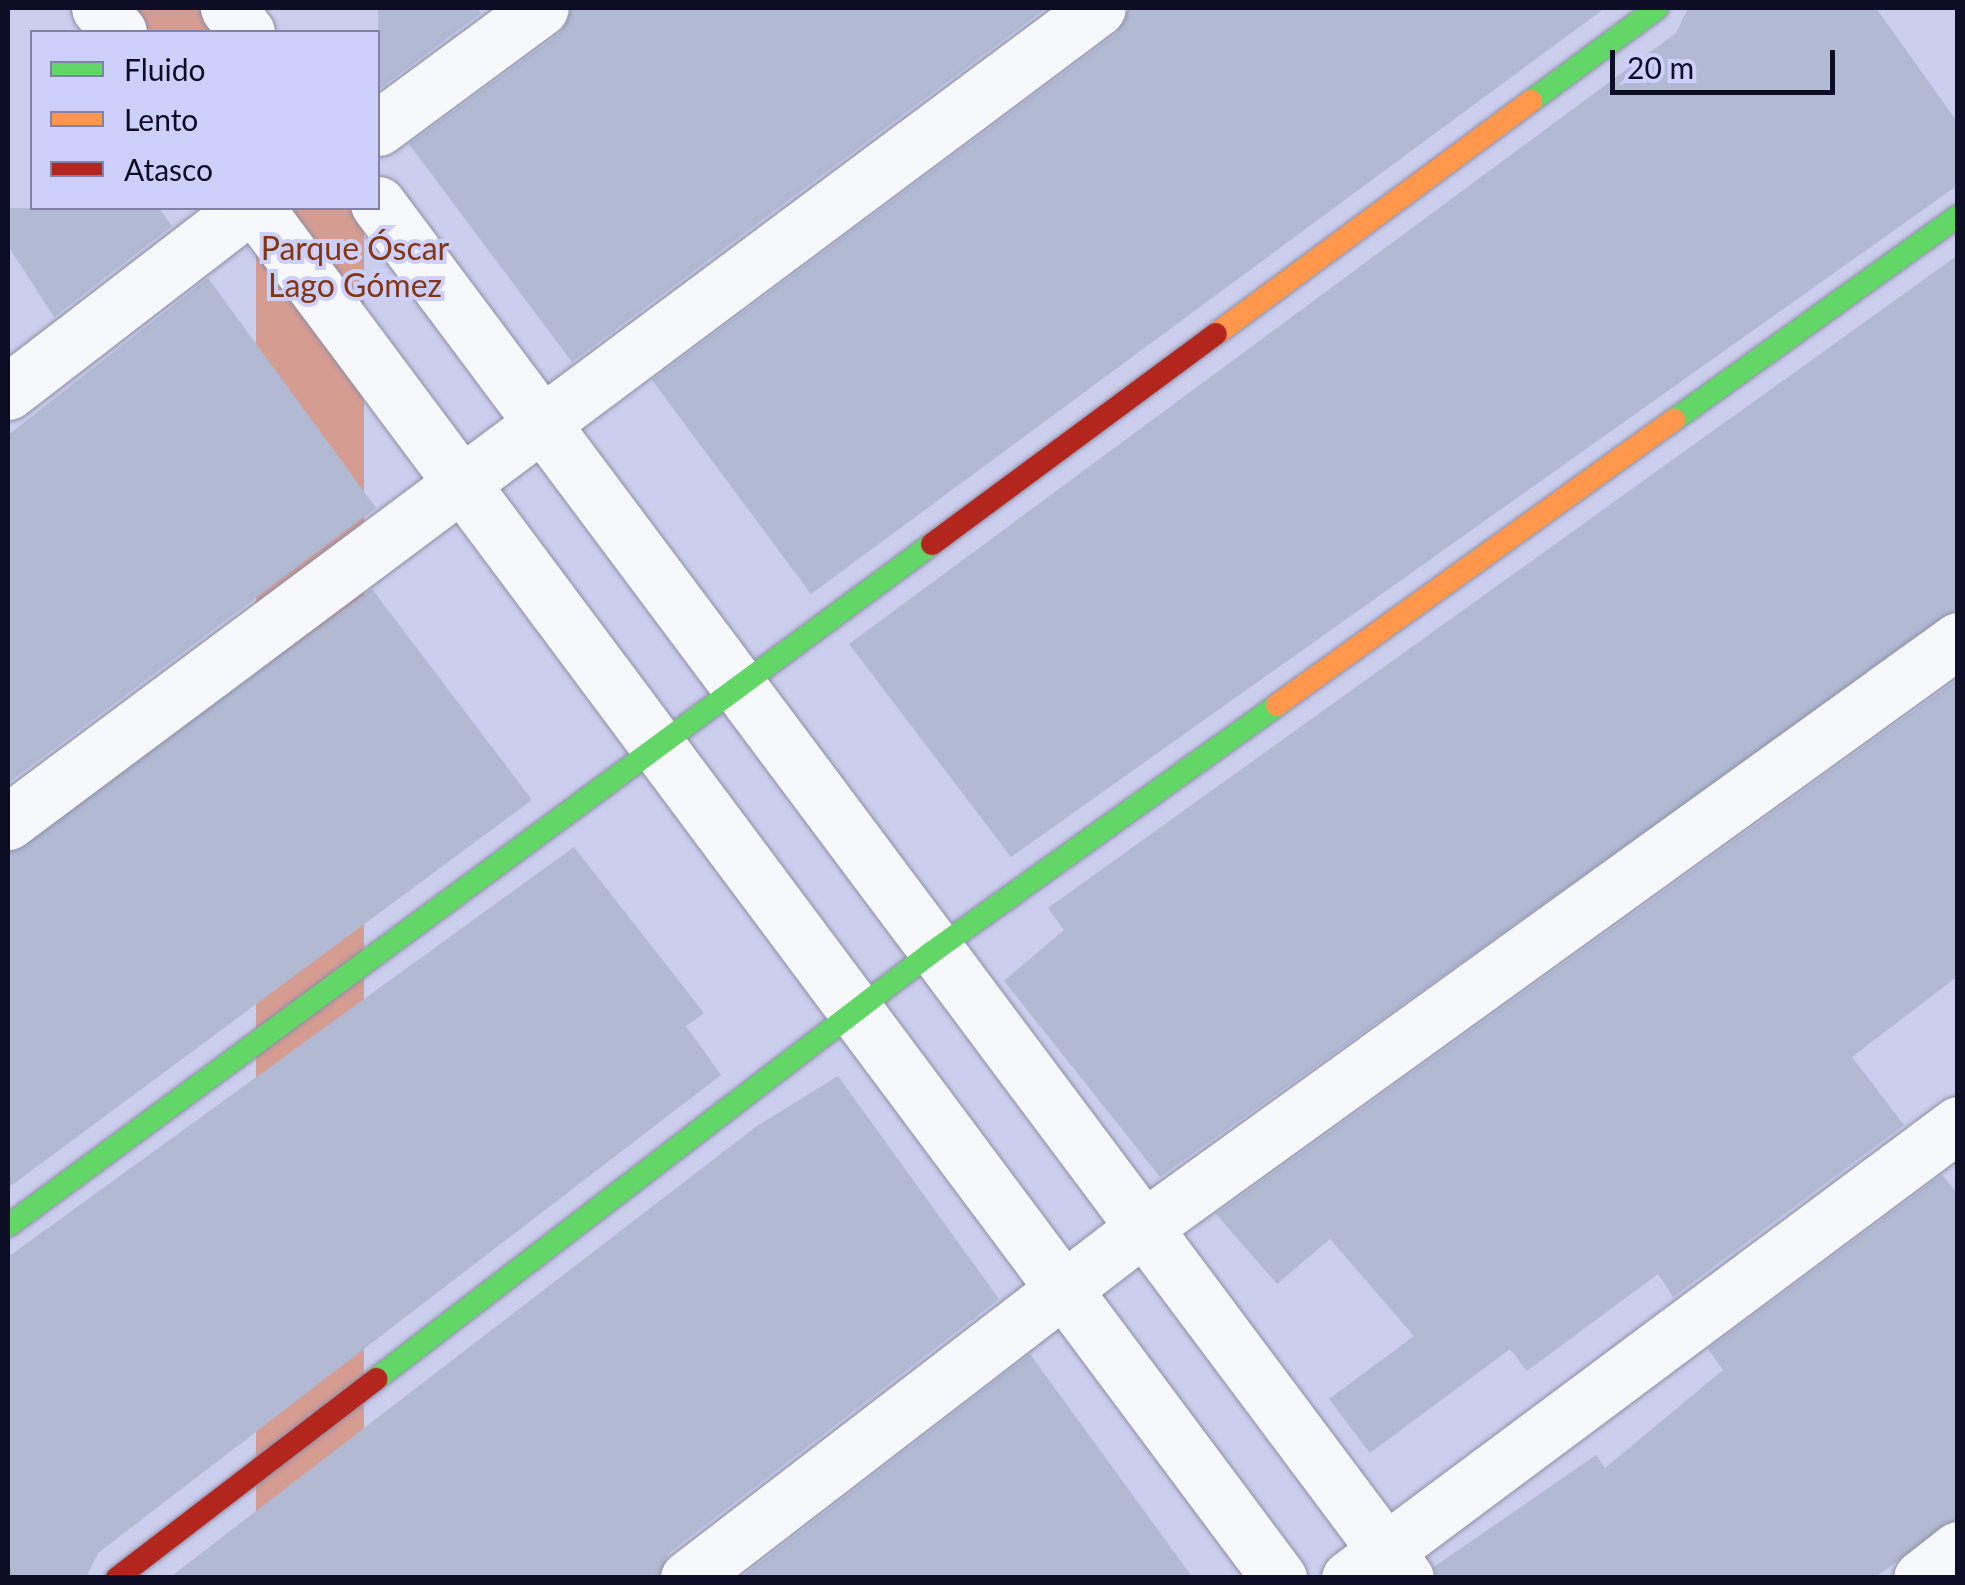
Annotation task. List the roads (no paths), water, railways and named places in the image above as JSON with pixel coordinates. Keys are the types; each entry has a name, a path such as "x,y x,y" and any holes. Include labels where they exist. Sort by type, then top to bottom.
{"street":[{"path":"99,8 117,30"},
{"path":"228,8 245,30"},
{"path":"380,127 541,8"},
{"path":"8,822 456,478 1098,8"},
{"path":"8,1226 657,752 1657,8"},
{"path":"380,207 533,422 1143,1228 1380,1569 1958,1124"},
{"path":"8,392 244,210"},
{"path":"257,210 657,752 1279,1578"},
{"path":"117,1578 932,953 1958,216"},
{"path":"688,1578 1143,1228 1958,640"},
{"path":"1921,1578 1958,1549"}],"park label":[{"name":"Parque Óscar Lago Gómez","path":"355,268"}]}
